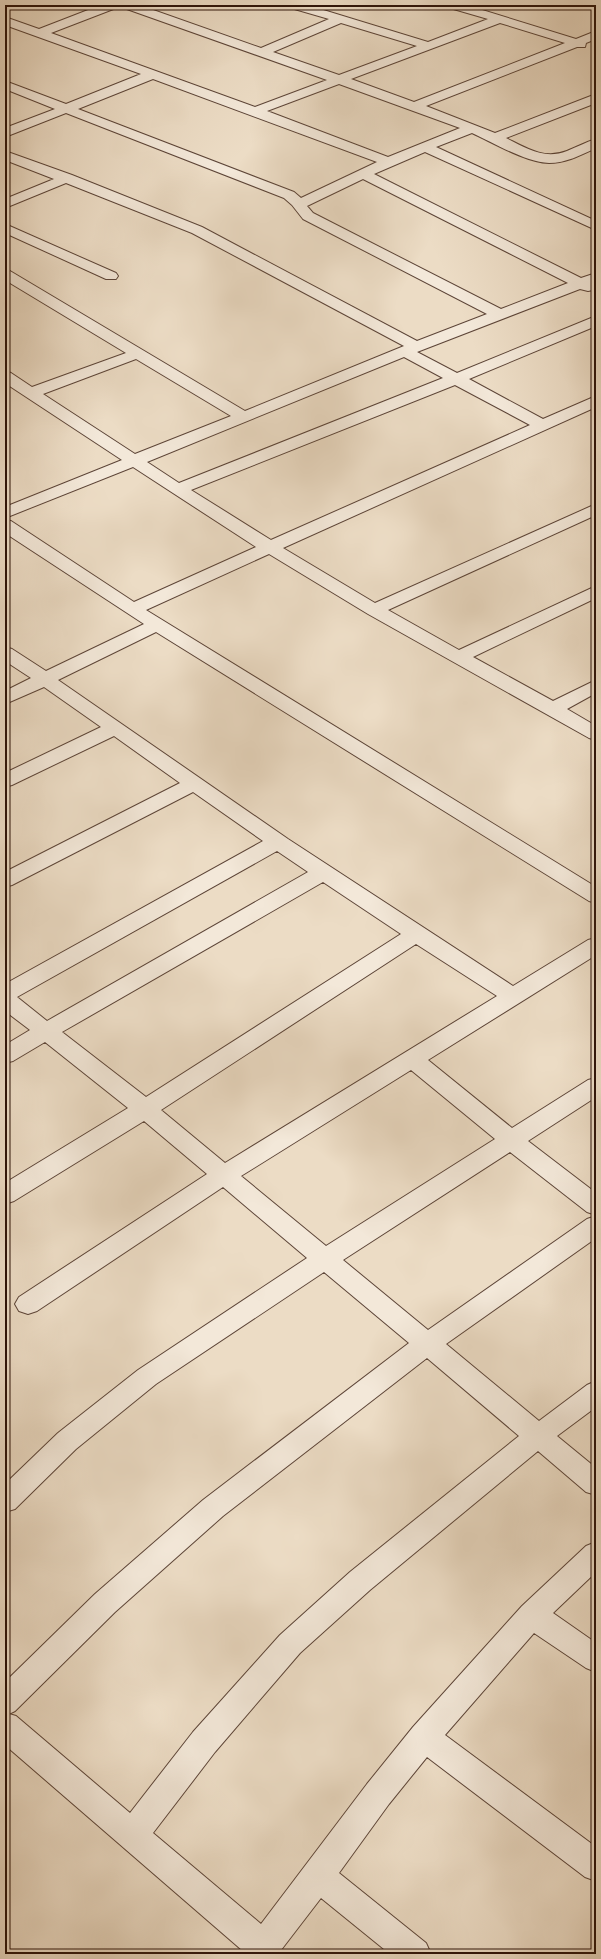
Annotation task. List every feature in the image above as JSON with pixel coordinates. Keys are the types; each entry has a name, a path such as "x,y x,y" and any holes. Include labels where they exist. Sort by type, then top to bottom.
{"street":[{"path":"38,34 112,5"},
{"path":"128,5 414,106 472,128 533,156 552,160 596,143"},
{"path":"295,5 429,46"},
{"path":"454,5 596,49"},
{"path":"262,52 340,19"},
{"path":"255,111 500,20"},
{"path":"5,21 151,75 255,111 388,162"},
{"path":"414,106 596,35"},
{"path":"5,133 151,75"},
{"path":"5,84 289,195 296,199 303,211 308,216 499,314"},
{"path":"495,138 596,98"},
{"path":"300,204 388,162 472,128"},
{"path":"425,147 596,226"},
{"path":"5,155 197,230 410,349 456,379 542,425"},
{"path":"363,174 596,291"},
{"path":"5,204 67,178"},
{"path":"5,228 111,276"},
{"path":"5,274 244,417"},
{"path":"5,513 135,462 410,349 596,277"},
{"path":"179,489 456,379 596,321"},
{"path":"31,393 138,354"},
{"path":"5,376 135,462 374,610 553,708 596,734"},
{"path":"132,609 269,546 596,401"},
{"path":"374,610 596,509"},
{"path":"9,532 596,896"},
{"path":"459,657 596,591"},
{"path":"5,698 157,625"},
{"path":"5,653 44,678 194,784 416,934 514,996"},
{"path":"553,708 596,686"},
{"path":"5,781 115,728"},
{"path":"5,880 194,784"},
{"path":"5,994 279,841"},
{"path":"5,1055 324,872"},
{"path":"5,1195 145,1109 416,934"},
{"path":"28,1304 224,1175 596,945"},
{"path":"5,999 145,1109 596,1484"},
{"path":"412,1059 511,1140 596,1206"},
{"path":"5,1501 68,1441 147,1377 324,1259 596,1086"},
{"path":"5,1702 105,1603 213,1508 427,1344 596,1225"},
{"path":"132,1834 204,1742 290,1644 360,1581 538,1436 596,1392"},
{"path":"5,1726 132,1834 261,1951 378,1794 424,1737 532,1615 596,1554"},
{"path":"532,1615 596,1659"},
{"path":"424,1737 596,1866"},
{"path":"318,1876 415,1954"}]}
